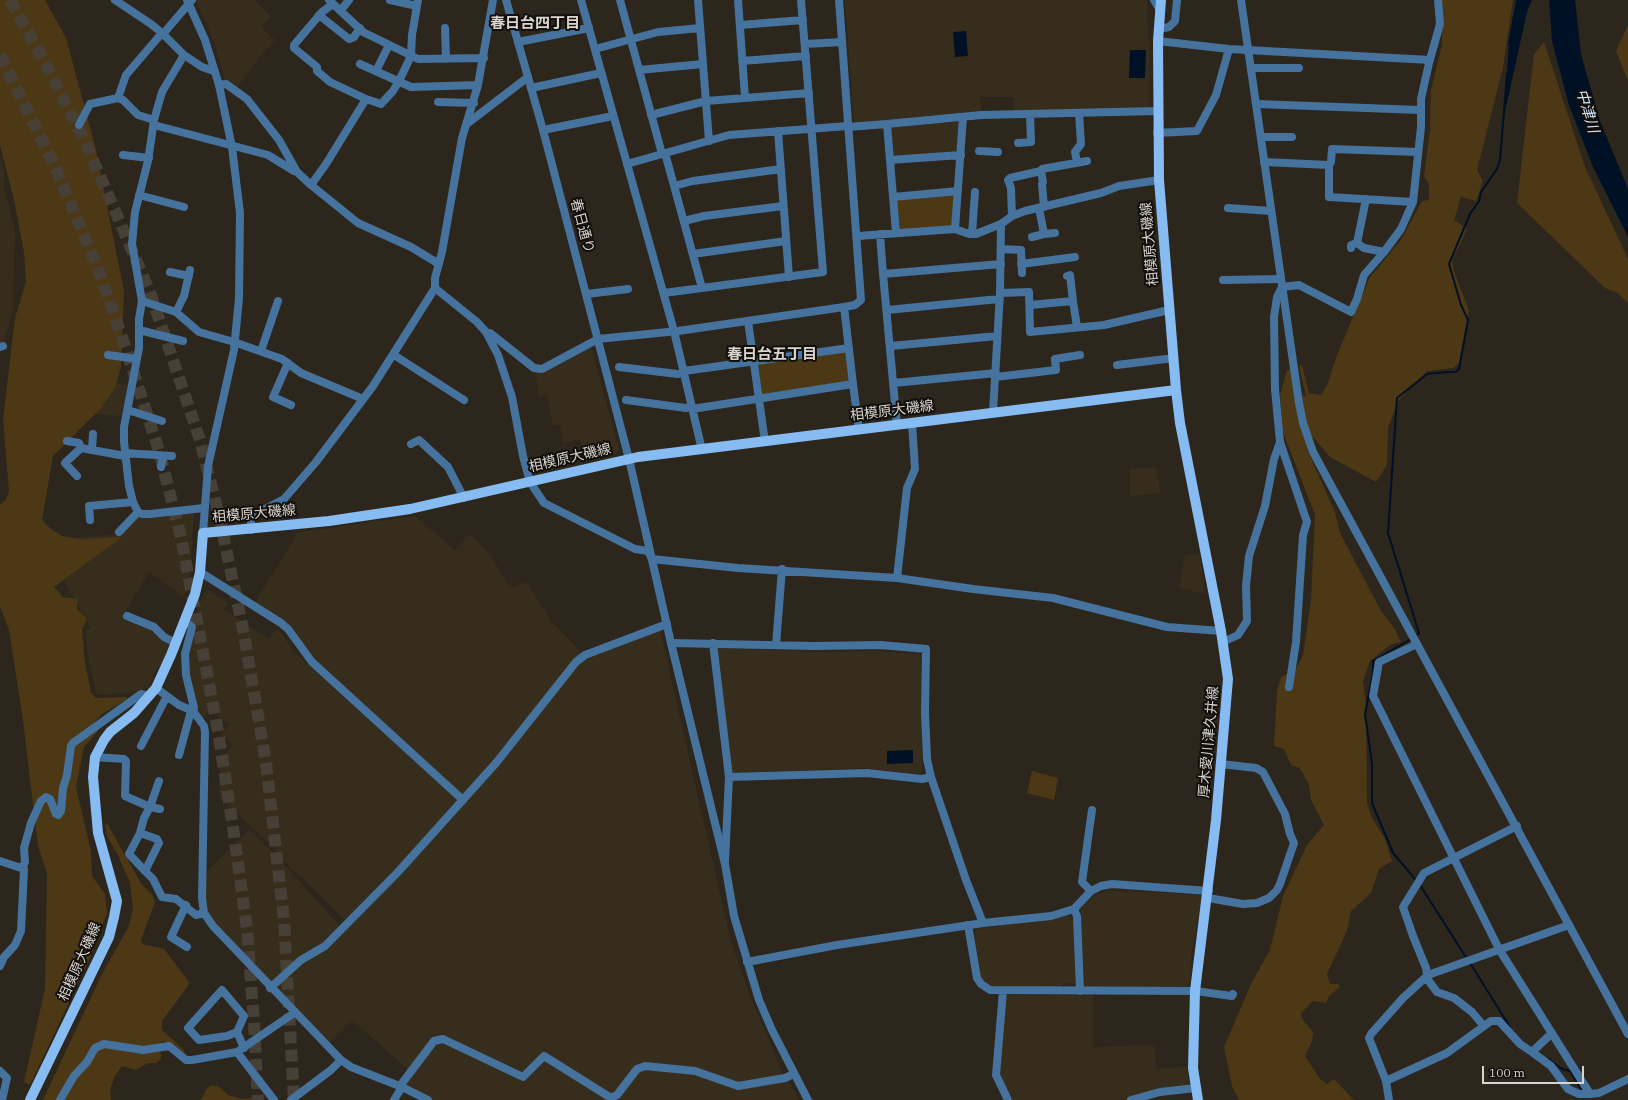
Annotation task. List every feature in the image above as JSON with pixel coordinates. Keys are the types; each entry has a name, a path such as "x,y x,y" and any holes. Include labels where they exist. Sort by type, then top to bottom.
{"main road":[{"name":"相模原大磯線","path":"30,1100 109,937 116,912 117,901 98,833 94,776 95,757 110,732 134,714 153,692 176,643 195,594 200,572 203,533 251,530 371,515 464,498 629,459 1176,390 1159,180 1157,133 1158,41 1161,0"},
{"name":"厚木愛川津久井線","path":"1176,390 1180,423 1221,631 1228,679 1221,764 1208,895 1196,991 1193,1032 1198,1100"}],"street":[{"path":"115,0 162,33 184,55 202,67 214,71"},
{"path":"341,10 349,0"},
{"path":"390,0 418,3 412,35 413,47 411,56 393,91 381,104 366,99 330,82 317,71 317,67 294,48 294,45 331,2 360,28 411,56 418,59 484,58"},
{"path":"251,530 251,520 254,515 277,504 288,495 316,462 394,355 435,288 435,278 439,264 462,138 474,103 484,58 494,0"},
{"name":"春日通り","path":"506,0 587,294 629,459 671,643 725,864"},
{"path":"581,0 664,293 674,331 689,409 702,450"},
{"path":"620,0 651,115 674,186 702,288"},
{"path":"698,0 709,141"},
{"path":"738,0 745,97"},
{"path":"664,293 823,272 801,0"},
{"path":"487,334 490,333 534,368 542,369 598,339 674,331 855,305 862,297 839,0"},
{"path":"1154,0 1160,10"},
{"path":"1159,29 1169,27 1175,22 1177,0"},
{"path":"1241,0 1281,283 1303,423 1314,452 1628,1034"},
{"path":"1223,280 1299,284 1351,312 1357,299 1364,274 1384,252 1401,229 1413,202 1421,127 1420,110 1430,60 1440,24 1438,0"},
{"path":"118,98 126,75 189,1 205,40 219,85 232,146 240,213 239,298 234,342 208,466 203,533"},
{"path":"319,16 349,39 354,37 360,28"},
{"path":"740,25 803,20"},
{"path":"445,28 446,59"},
{"path":"518,42 589,28"},
{"path":"595,49 630,38 658,32 700,28"},
{"path":"1158,41 1229,49 1430,60"},
{"path":"805,44 842,42"},
{"path":"376,71 389,44"},
{"path":"1157,133 1197,131 1216,95 1229,49"},
{"path":"184,55 164,86 154,122 149,158 135,212 132,244 142,301 137,359 124,427 125,455 133,502 138,512 142,514 150,514 204,508"},
{"path":"742,61 806,56"},
{"path":"360,64 411,87 478,85"},
{"path":"639,70 703,64"},
{"path":"1251,68 1294,70"},
{"path":"531,88 601,73"},
{"path":"468,123 528,77"},
{"path":"219,85 226,84 246,99 279,140 297,172"},
{"path":"651,115 706,101 809,93"},
{"path":"79,125 90,104 118,98 123,100 138,115 154,122 268,156 297,172 358,223 411,247 439,264"},
{"path":"311,185 326,164 366,99"},
{"path":"438,102 474,103"},
{"path":"1256,104 1420,110"},
{"path":"627,164 729,135 963,117 1158,111"},
{"path":"1077,162 1075,152 1081,144 1080,113"},
{"path":"1021,145 1031,142 1030,114"},
{"path":"543,130 613,116"},
{"path":"955,229 963,117"},
{"path":"887,124 896,233"},
{"path":"778,131 789,277"},
{"path":"1261,137 1292,137"},
{"path":"1413,202 1328,196 1329,166 1331,162 1332,149 1418,152"},
{"path":"979,150 998,152"},
{"path":"122,155 149,158"},
{"path":"890,160 961,155"},
{"path":"1012,216 1008,180 1010,178 1041,171 1042,169 1087,161"},
{"path":"1264,162 1329,166"},
{"path":"674,186 693,181 781,169"},
{"path":"1041,171 1043,182 1042,207 1044,234"},
{"path":"858,236 955,229 972,234 1001,224 1012,216 1042,207 1119,186 1159,180"},
{"path":"893,197 958,191"},
{"path":"972,234 975,192"},
{"path":"139,195 170,206 184,207"},
{"path":"1366,199 1354,245 1384,252"},
{"path":"684,221 704,216 783,206"},
{"path":"1232,210 1271,211"},
{"path":"993,412 1001,264 1001,224"},
{"path":"1032,237 1055,232"},
{"path":"880,234 897,425"},
{"path":"693,254 786,241"},
{"path":"1001,249 1021,250 1022,273"},
{"path":"1022,264 1065,256 1075,257"},
{"path":"883,274 1001,264"},
{"path":"170,272 189,273 184,296 176,312"},
{"path":"1070,276 1077,327"},
{"path":"1281,283 1274,318 1275,389 1280,442 1307,522 1303,535 1296,642 1289,688"},
{"path":"435,288 477,322 487,334 505,372 530,482 544,503 635,548 648,551 652,559 738,568 782,569 897,578 973,590 1053,598 1167,627 1221,631"},
{"path":"587,294 628,289"},
{"path":"887,310 1029,292 1030,332 1104,325 1170,310"},
{"path":"142,301 176,312 199,332 234,342 282,359 301,373 363,399"},
{"path":"261,351 278,301"},
{"path":"1030,305 1073,301"},
{"path":"844,307 859,430"},
{"path":"748,321 755,361 765,442"},
{"path":"139,330 182,341"},
{"path":"891,346 997,336"},
{"path":"619,367 681,373 849,348"},
{"path":"108,355 137,359"},
{"path":"394,355 464,400"},
{"path":"894,383 1056,370 1055,355 1080,355"},
{"path":"1117,365 1174,358"},
{"path":"288,363 273,397 291,405"},
{"path":"626,400 689,409 853,384"},
{"path":"128,410 162,421"},
{"path":"897,578 906,495 915,469 912,423"},
{"path":"92,450 93,434"},
{"path":"411,444 419,440 448,468 464,498"},
{"path":"66,441 79,443 81,448"},
{"path":"1223,642 1238,635 1247,621 1246,586 1249,556 1266,506 1274,459 1280,442"},
{"path":"77,476 63,462 81,448 125,455 167,456 161,467"},
{"path":"90,520 89,503 133,502"},
{"path":"119,532 138,512"},
{"path":"776,645 782,569"},
{"path":"200,572 281,623 288,629 312,662 463,800"},
{"path":"127,616 154,627 164,637 176,643"},
{"path":"179,755 192,711 185,665 187,644 192,627 185,621"},
{"path":"270,988 302,960 325,946 398,872 463,800 532,718 576,662 585,655 667,624"},
{"path":"671,643 814,646 881,645 926,649 925,713 927,759 966,880 983,923"},
{"path":"713,643 729,777 725,864 734,916 747,962 772,1030 808,1100"},
{"path":"1416,643 1378,664 1378,674 1373,696 1500,950 1590,1094"},
{"path":"0,966 4,957 15,946 21,931 24,869 22,868 25,862 24,848 31,823 41,801 46,797 50,799 54,812 58,815 62,811 63,788 67,775 71,746 73,743 141,694 153,692 167,696 179,705 192,711 204,726 202,898 204,913 212,926 294,1013 341,1060 351,1067 401,1087 418,1098 428,1100"},
{"path":"141,746 149,737 167,696"},
{"path":"95,757 124,759 126,761 123,783 125,796 150,807 160,809"},
{"path":"747,962 837,945 968,925 1051,916 1074,909 1091,891 1101,886 1112,884 1208,895 1243,904 1257,903 1269,898 1278,890 1294,843 1282,809 1263,772 1256,768 1221,764"},
{"path":"729,777 867,773 922,779 932,777"},
{"path":"159,781 157,783 150,807 144,818 140,833 129,854 153,880 162,897 176,899 186,905 196,915 204,913"},
{"path":"1091,891 1082,882 1092,810"},
{"path":"1483,1025 1472,1012 1454,998 1437,992 1428,980 1428,975 1403,907 1424,873 1516,826"},
{"path":"140,833 157,839 159,844 145,871"},
{"path":"0,861 22,868"},
{"path":"186,905 168,936 187,947"},
{"path":"1074,909 1077,916 1080,991"},
{"path":"968,925 977,978 988,990 1196,991 1232,996 1233,994"},
{"path":"1389,1100 1386,1081 1369,1038 1403,998 1428,975 1569,925"},
{"path":"236,1032 227,1036 198,1040 188,1028 222,990 244,1016 236,1032 241,1050 274,1100"},
{"path":"1003,991 996,1075 1008,1100"},
{"path":"60,1100 74,1076 87,1062 95,1048 104,1044 143,1050 169,1046 186,1060 241,1050 294,1013"},
{"path":"1386,1081 1447,1053 1464,1043 1483,1025 1491,1021 1499,1021 1520,1044 1551,1066 1568,1089 1579,1094 1600,1093 1628,1078"},
{"path":"1532,1052 1552,1033"},
{"path":"394,1100 401,1087 434,1041 442,1039 523,1077 544,1056 611,1098 617,1096 637,1069 645,1066 695,1071 738,1086 785,1078 794,1074"},
{"path":"291,1100 331,1070 341,1060"},
{"path":"0,1071 7,1078 2,1100"},
{"path":"1131,1100 1160,1092 1196,1088"}],"shaded area":[{"path":"0,0 45,0 66,38 95,146 124,291 121,367 115,388 101,408 53,456 42,520 51,529 62,536 81,539 122,537 54,587 63,597 78,599 77,609 87,619 82,630 85,662 91,693 96,698 126,697 127,699 102,714 93,724 98,731 84,747 76,787 91,851 92,876 105,894 107,913 89,960 30,1085 24,1082 45,989 47,873 38,846 23,720 9,630 0,606 0,505 6,500 9,491 3,419 15,318 26,282 24,252 14,200 0,145"},
{"path":"196,0 254,0 271,16 261,27 275,40 258,59 236,89 225,81 215,44"},
{"path":"845,0 1147,0 1148,40 1150,42 1149,110 1014,113 1014,97 980,97 981,113 854,124"},
{"path":"1442,0 1513,0 1503,67 1477,170 1483,181 1476,201 1461,197 1454,220 1467,229 1452,261 1454,271 1469,311 1459,363 1453,368 1427,371 1398,401 1388,428 1387,465 1376,482 1330,457 1314,438 1305,438 1309,454 1335,512 1340,533 1381,611 1394,628 1401,642 1390,645 1370,661 1363,681 1366,705 1367,803 1372,818 1385,839 1392,861 1379,869 1371,893 1351,911 1347,931 1327,974 1330,984 1338,984 1340,987 1329,996 1326,1003 1313,1001 1301,1013 1302,1019 1313,1032 1312,1041 1305,1056 1320,1079 1327,1084 1334,1079 1354,1100 1239,1100 1232,1086 1224,1047 1252,982 1270,950 1283,896 1307,845 1324,825 1311,800 1309,785 1300,768 1291,765 1284,749 1274,746 1277,691 1281,677 1296,669 1303,655 1311,600 1315,515 1283,432 1280,395 1287,370 1290,369 1296,396 1306,396 1299,366 1302,365 1309,393 1321,395 1328,383 1337,355 1370,277 1401,240 1422,201 1429,200 1429,185 1424,176 1430,130 1431,90 1442,45"},
{"path":"1628,25 1628,81 1616,51"},
{"path":"1544,42 1585,167 1628,259 1628,303 1619,294 1605,288 1517,203 1534,54"},
{"path":"957,122 960,125 958,150 955,152 895,157 893,155 891,130 893,127"},
{"path":"0,156 5,174 3,184 15,230 13,310 0,356"},
{"path":"955,195 953,227 898,231 896,199"},
{"path":"591,347 619,449 615,454 585,461 580,439 563,443 560,425 553,426 547,395 539,396 535,372"},
{"path":"846,351 850,382 763,397 758,363"},
{"path":"102,382 130,385 124,416 90,414"},
{"path":"1156,467 1161,493 1130,496 1130,469"},
{"path":"194,512 190,577 184,597 149,572 123,615 123,617 152,629 170,644 161,664 152,676 153,679 147,688 134,692 105,695 96,694 87,650 86,630 91,628 60,575 55,540 119,534 136,516"},
{"path":"415,516 455,550 470,534 491,556 509,586 512,588 523,582 529,586 552,622 580,651 580,655 465,794 462,794 319,664 255,602 296,536 293,533"},
{"path":"1199,554 1205,594 1179,588 1185,555"},
{"path":"208,590 228,603 224,610 269,639 276,629 282,633 293,651 457,800 457,803 346,921 300,875 291,869 275,849 219,797 220,760 233,745 221,734 229,725 210,709 202,719 198,714 187,663 190,640 197,625 194,618 205,592"},
{"path":"660,630 731,942 749,993 784,1076 739,1084 645,1064 614,1095 611,1096 542,1052 526,1073 522,1074 443,1037 409,1070 352,1020 328,1044 276,987 302,963 325,950 582,661"},
{"path":"718,648 824,652 877,651 919,654 921,656 922,771 918,774 865,768 734,773 731,770 716,650"},
{"path":"1032,771 1058,778 1054,800 1027,793"},
{"path":"105,824 108,825 142,885 152,894 155,902 141,940 142,944 164,949 189,982 188,986 162,1021 162,1030 184,1050 185,1054 181,1056 164,1041 160,1042 157,1046 161,1054 161,1059 156,1063 148,1063 136,1070 122,1066 115,1076 110,1090 111,1100 43,1100 102,974 129,926 133,909 130,883 118,855 107,836"},
{"path":"249,830 270,849 338,924 339,928 326,941 272,983 229,939 229,935 223,929 221,931 209,916 206,906 205,873"},
{"path":"1110,890 1200,895 1202,897 1191,956 1190,981 1186,986 1084,990 1079,929 1081,909 1093,896"},
{"path":"1067,915 1074,921 1077,984 1062,983 1062,988 993,988 981,981 972,936 977,929"},
{"path":"1007,995 1093,995 1093,1047 1155,1045 1156,1068 1187,1067 1189,1086 1154,1092 1122,1100 1009,1100 998,1075 1005,997"},
{"path":"443,1041 525,1081 542,1060 545,1059 609,1100 433,1100 407,1087 405,1082 435,1043"},
{"path":"641,1069 695,1074 735,1088 787,1079 799,1100 613,1100"},
{"path":"212,1085 219,1087 228,1095 242,1099 262,1097 264,1100 201,1100 207,1088"}],"water":[{"path":"1516,0 1532,0 1527,12 1504,116 1509,43"},
{"name":"中津川","path":"1549,0 1575,0 1581,54 1600,121 1628,189 1628,237 1593,167 1569,105 1552,41"},
{"path":"966,31 968,56 955,57 953,32"},
{"path":"1130,50 1146,50 1145,78 1129,78"},
{"path":"913,750 913,763 887,764 887,751"}],"waterway":[{"path":"1509,44 1514,16"},
{"path":"1415,637 1419,633 1388,533 1397,398 1427,374 1456,372 1459,369 1468,320 1461,305 1449,264 1470,214 1479,201 1481,192 1497,169 1500,160 1507,74"},
{"path":"1411,639 1373,661 1373,673 1365,714 1372,764 1372,803 1393,853 1416,880"},
{"path":"1420,885 1467,959"},
{"path":"1470,963 1510,1027"},
{"path":"1548,1059 1562,1069 1570,1071 1583,1092"}],"tunnel":[{"path":"10,0 44,61 83,137 119,220 151,295 200,440 220,520 244,634 266,763 284,920 294,1100"},
{"path":"0,55 57,171 98,269 159,451 181,537 218,731 247,929 258,1100"}],"district":[{"name":"春日台四丁目","path":"535,24"},
{"name":"春日台五丁目","path":"772,355"}]}
